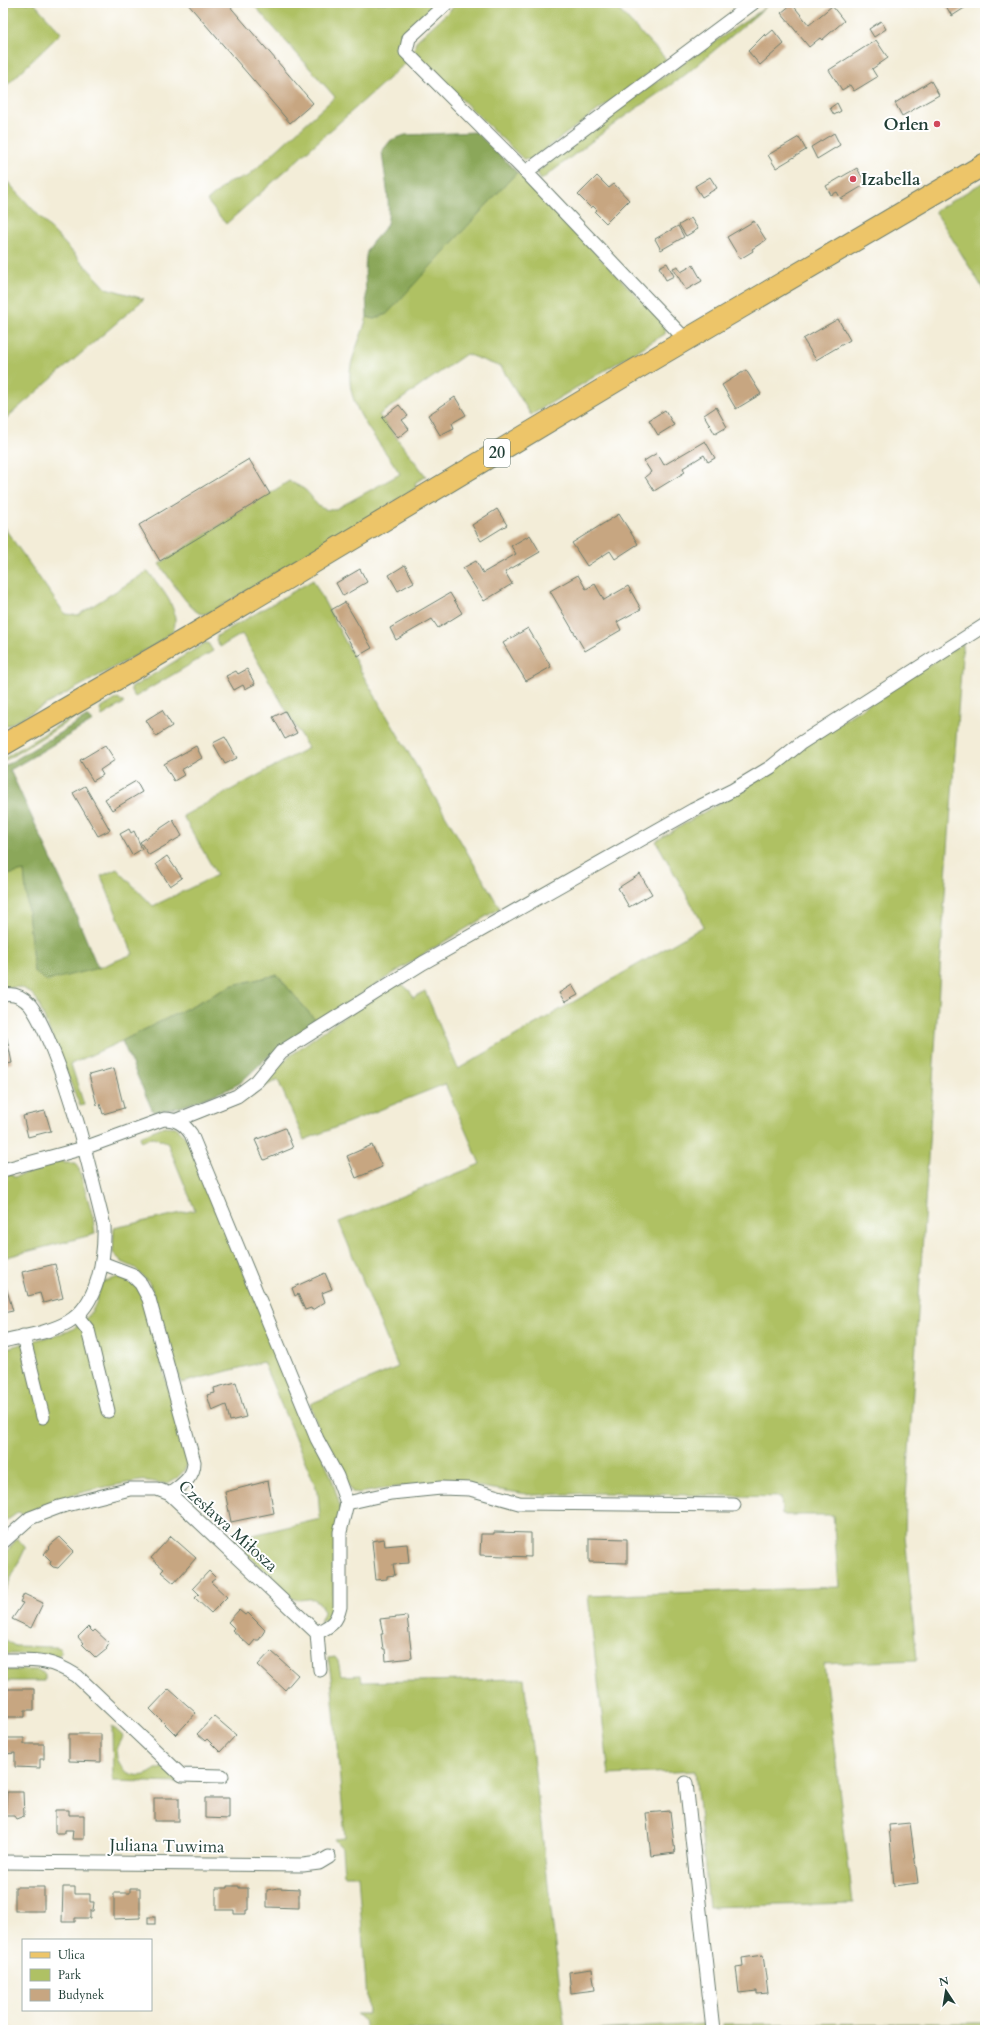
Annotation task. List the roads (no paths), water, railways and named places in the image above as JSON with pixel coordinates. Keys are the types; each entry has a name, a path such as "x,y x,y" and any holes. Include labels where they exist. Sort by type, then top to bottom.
{"main road":[{"name":"20","path":"3,745 191,636 329,552 985,164"}],"street":[{"path":"447,3 409,38 406,52 526,172 686,340"},
{"path":"526,172 753,3"},
{"path":"3,1170 84,1148 164,1119 177,1120 237,1096 257,1081 281,1052 423,963 692,810 733,790 771,767 801,743 985,625"},
{"path":"3,995 15,995 22,998 36,1014 62,1073 84,1148 104,1226 104,1251 102,1263 92,1294 77,1316 66,1323 3,1341"},
{"path":"177,1120 185,1126 191,1134 317,1439 337,1476 347,1503 340,1532 340,1607 338,1618 334,1624 317,1633 320,1670"},
{"path":"102,1263 130,1274 141,1284 155,1318 194,1462 194,1470 190,1476 170,1494"},
{"path":"77,1316 88,1330 108,1411"},
{"path":"23,1336 44,1417"},
{"name":"Czesława Miłosza","path":"3,1542 30,1518 59,1507 130,1489 157,1488 170,1494 317,1633"},
{"path":"347,1503 391,1493 440,1488 470,1489 519,1503 734,1505"},
{"path":"3,1660 41,1660 59,1665 77,1676 181,1775 222,1776"},
{"path":"686,1783 713,2030"},
{"name":"Juliana Tuwima","path":"3,1862 303,1865 319,1863 329,1857"}],"place":[{"name":"Orlen","path":"937,124"},
{"name":"Izabella","path":"853,179"}]}
